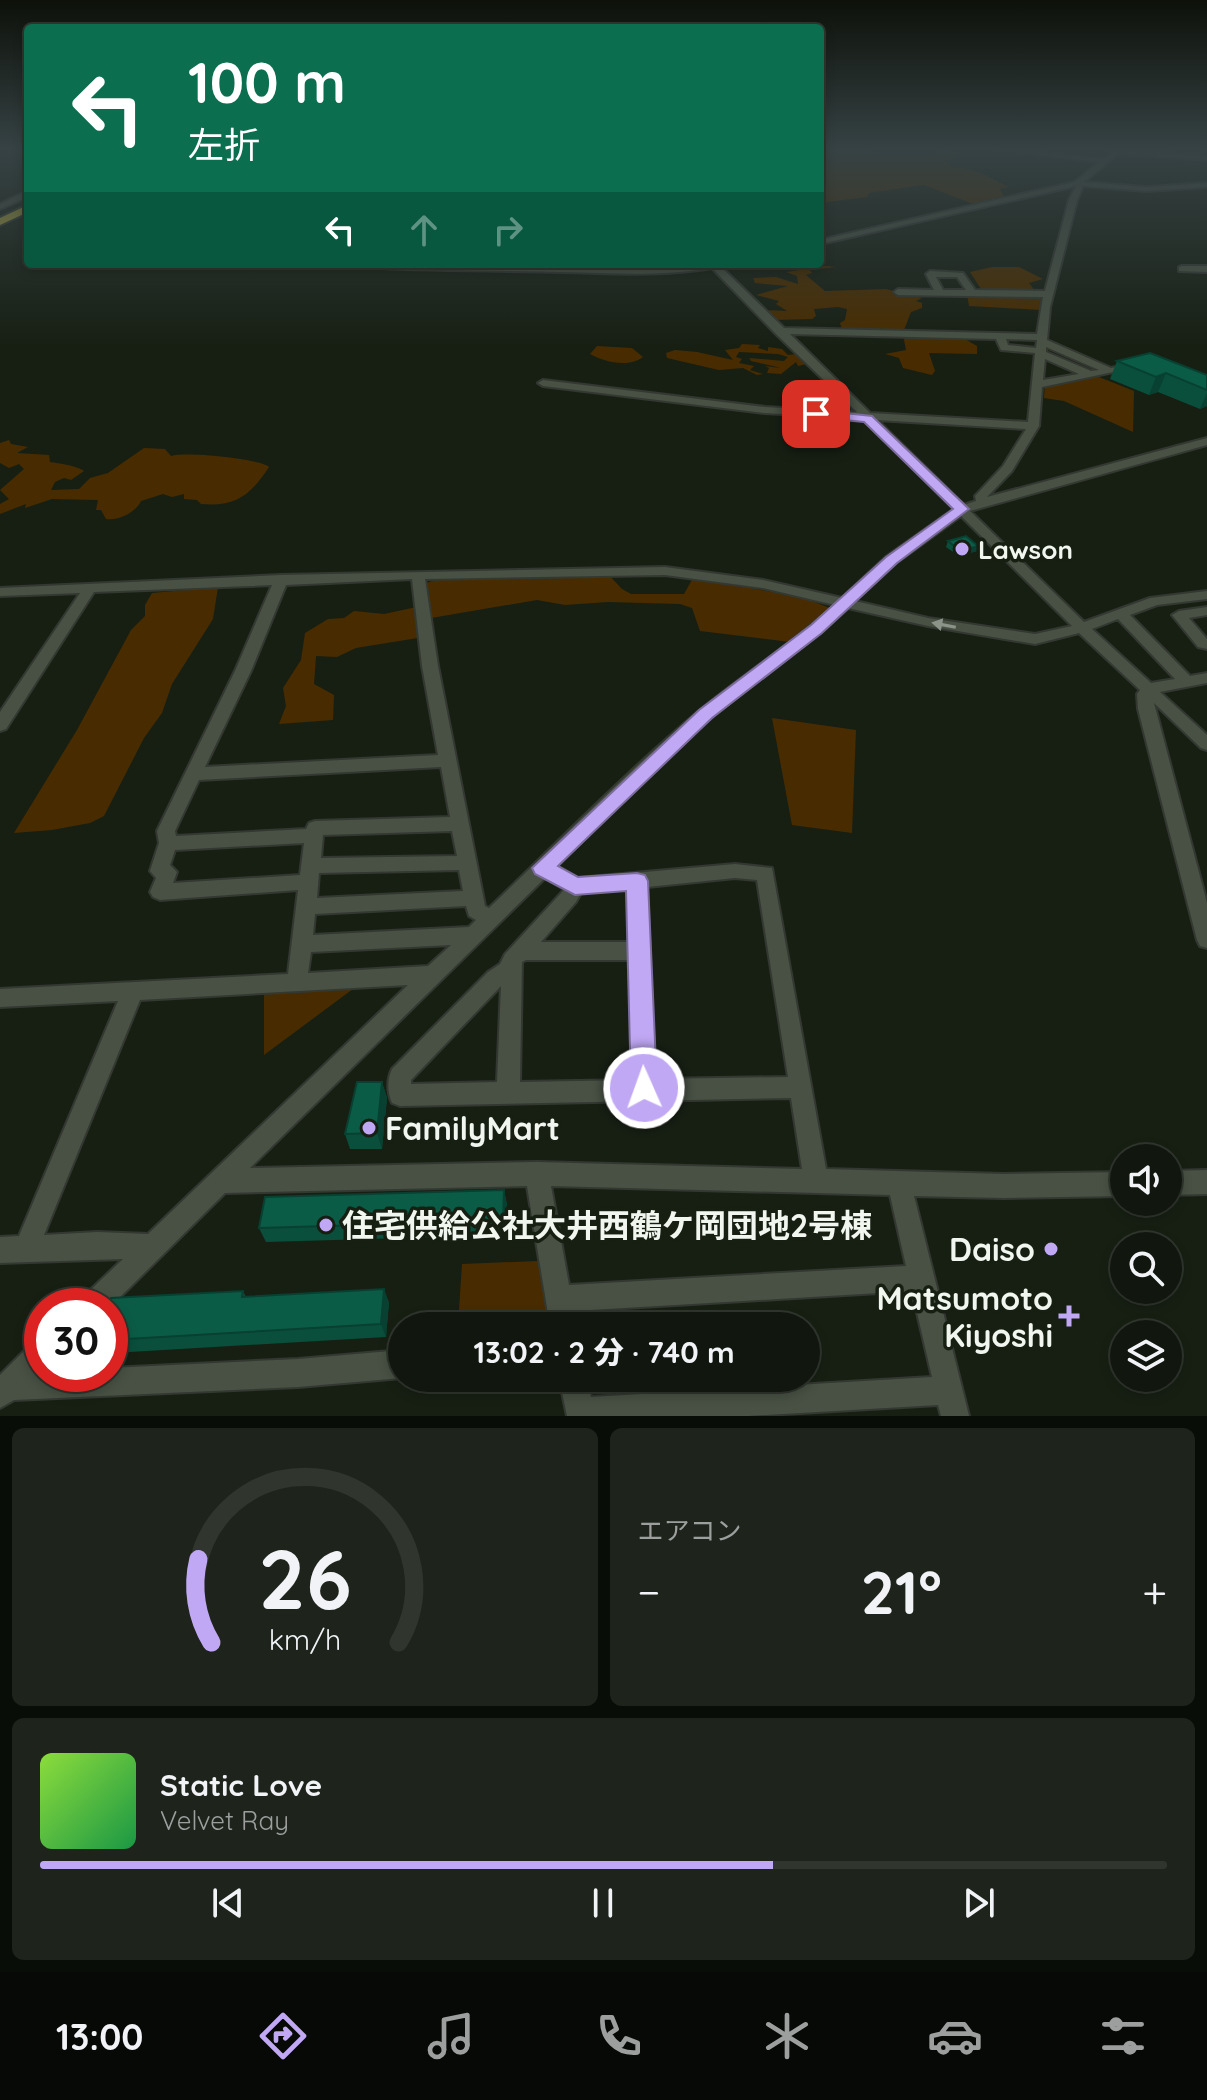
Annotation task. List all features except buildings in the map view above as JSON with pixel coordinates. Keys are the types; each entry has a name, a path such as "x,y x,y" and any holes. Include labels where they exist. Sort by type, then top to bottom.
{"street":[{"path":"824,241 940,215"},
{"path":"983,504 981,496 1017,456 1033,426 1050,294 1069,215"},
{"path":"427,268 689,268"},
{"path":"555,268 560,269"},
{"path":"720,268 778,331 1081,627 1207,744"},
{"path":"1182,269 1207,269"},
{"path":"940,293 930,274 960,275 972,293"},
{"path":"898,292 1050,294"},
{"path":"778,331 1000,336 1004,348 1042,346 1108,370"},
{"path":"1042,346 1088,374"},
{"path":"1039,384 1142,366"},
{"path":"543,383 765,410 1033,426"},
{"path":"111,1288 694,724 817,629 891,560 962,509 1207,441"},
{"path":"0,592 281,579 665,571 753,582 1021,638 1047,638 1155,601 1207,595"},
{"path":"418,575 447,761 476,910 490,919"},
{"path":"281,579 243,671 166,831 168,843 159,871 168,872 160,892 309,874 467,863"},
{"path":"0,725 91,587"},
{"path":"1207,611 1179,615 1203,644 1207,644"},
{"path":"1120,613 1196,680 1207,694"},
{"path":"1196,680 1149,689 1145,694 1146,709 1207,940"},
{"path":"1146,709 1173,710"},
{"path":"193,774 447,761"},
{"path":"297,983 315,828 459,824"},
{"path":"168,843 314,836"},
{"path":"543,868 575,886 735,871 765,873 816,1180"},
{"path":"637,881 644,1088"},
{"path":"575,886 502,975 495,978 400,1076 400,1095 801,1087"},
{"path":"308,906 474,898"},
{"path":"303,944 474,935"},
{"path":"516,956 639,951"},
{"path":"508,1092 516,956"},
{"path":"0,998 432,975"},
{"path":"27,1247 133,991"},
{"path":"223,1181 537,1174 899,1183 1110,1184"},
{"path":"537,1174 560,1312"},
{"path":"1182,1183 1207,1182"},
{"path":"576,1392 581,1414 952,1403 899,1183"},
{"path":"0,1250 27,1247 153,1247"},
{"path":"558,1299 920,1278"},
{"path":"4,1390 388,1365"},
{"path":"4,1390 24,1371"}],"shaded area":[{"path":"836,267 810,270 812,273 806,275 825,291 886,289 922,298 916,301 922,303 922,308 911,312 904,330 963,338 977,346 977,354 929,353 935,371 932,375 903,368 899,358 885,354 906,350 903,335 887,330 842,329 840,323 845,320 847,309 814,309 816,316 812,319 773,320 764,310 787,311 776,304 779,301 756,295 788,286 755,283 753,278 776,277 798,284 797,276 786,272"},
{"path":"992,267 1019,267 1043,279 1029,283 1032,292 1042,296 1041,310 969,306 967,294 981,289 970,272"},
{"path":"742,344 760,345 758,348 768,351 768,347 782,349 788,355 796,354 807,364 798,366 796,362 781,374 767,373 769,368 765,366 781,368 749,358 784,361 788,357 739,352 736,357 742,359 739,363 754,366 750,370 763,374 757,375 743,368 719,370 667,358 666,353 675,350 697,352 733,360 725,350 739,348"},
{"path":"597,346 632,348 643,357 624,363 609,361 590,354"},
{"path":"1094,375 1134,391 1133,432 1064,401 1044,398 1045,384"},
{"path":"9,440 11,444 28,447 17,453 49,455 50,462 84,471 71,480 64,478 55,482 51,490 79,489 90,478 108,473 144,448 165,449 171,456 192,454 223,457 253,461 269,467 241,498 223,504 201,504 197,500 184,499 184,494 172,497 163,494 141,501 131,512 111,519 106,519 101,510 96,510 98,500 52,499 25,508 26,504 0,514 0,504 9,499 0,490 24,469 19,464 9,468 0,463 0,443"},
{"path":"607,573 631,594 684,594 693,578 801,597 830,608 790,642 700,631 692,608 680,604 608,602 565,605 537,600 431,618 430,636 356,648 337,657 316,656 314,684 334,695 333,720 279,724 286,706 283,688 301,660 305,633 328,619 344,618 354,611 384,614 426,605 424,584 437,579"},
{"path":"218,587 213,619 172,684 162,713 144,738 104,816 90,823 14,833 77,730 131,630 145,616 145,605 152,593"},
{"path":"772,718 856,730 852,833 792,825"},
{"path":"361,983 264,1055 264,988"},
{"path":"538,1261 547,1312 459,1312 462,1264"}],"place":[{"name":"Lawson","path":"962,549"},
{"name":"FamilyMart","path":"369,1128"},
{"name":"住宅供給公社大井西鶴ケ岡団地2号棟","path":"326,1225"},
{"name":"Daiso","path":"1051,1249"},
{"name":"Matsumoto Kiyoshi","path":"1069,1316"}],"route":[{"path":"644,1088 637,881 575,886 543,868 706,714 817,629 891,560 962,509 868,418 816,414"}]}
